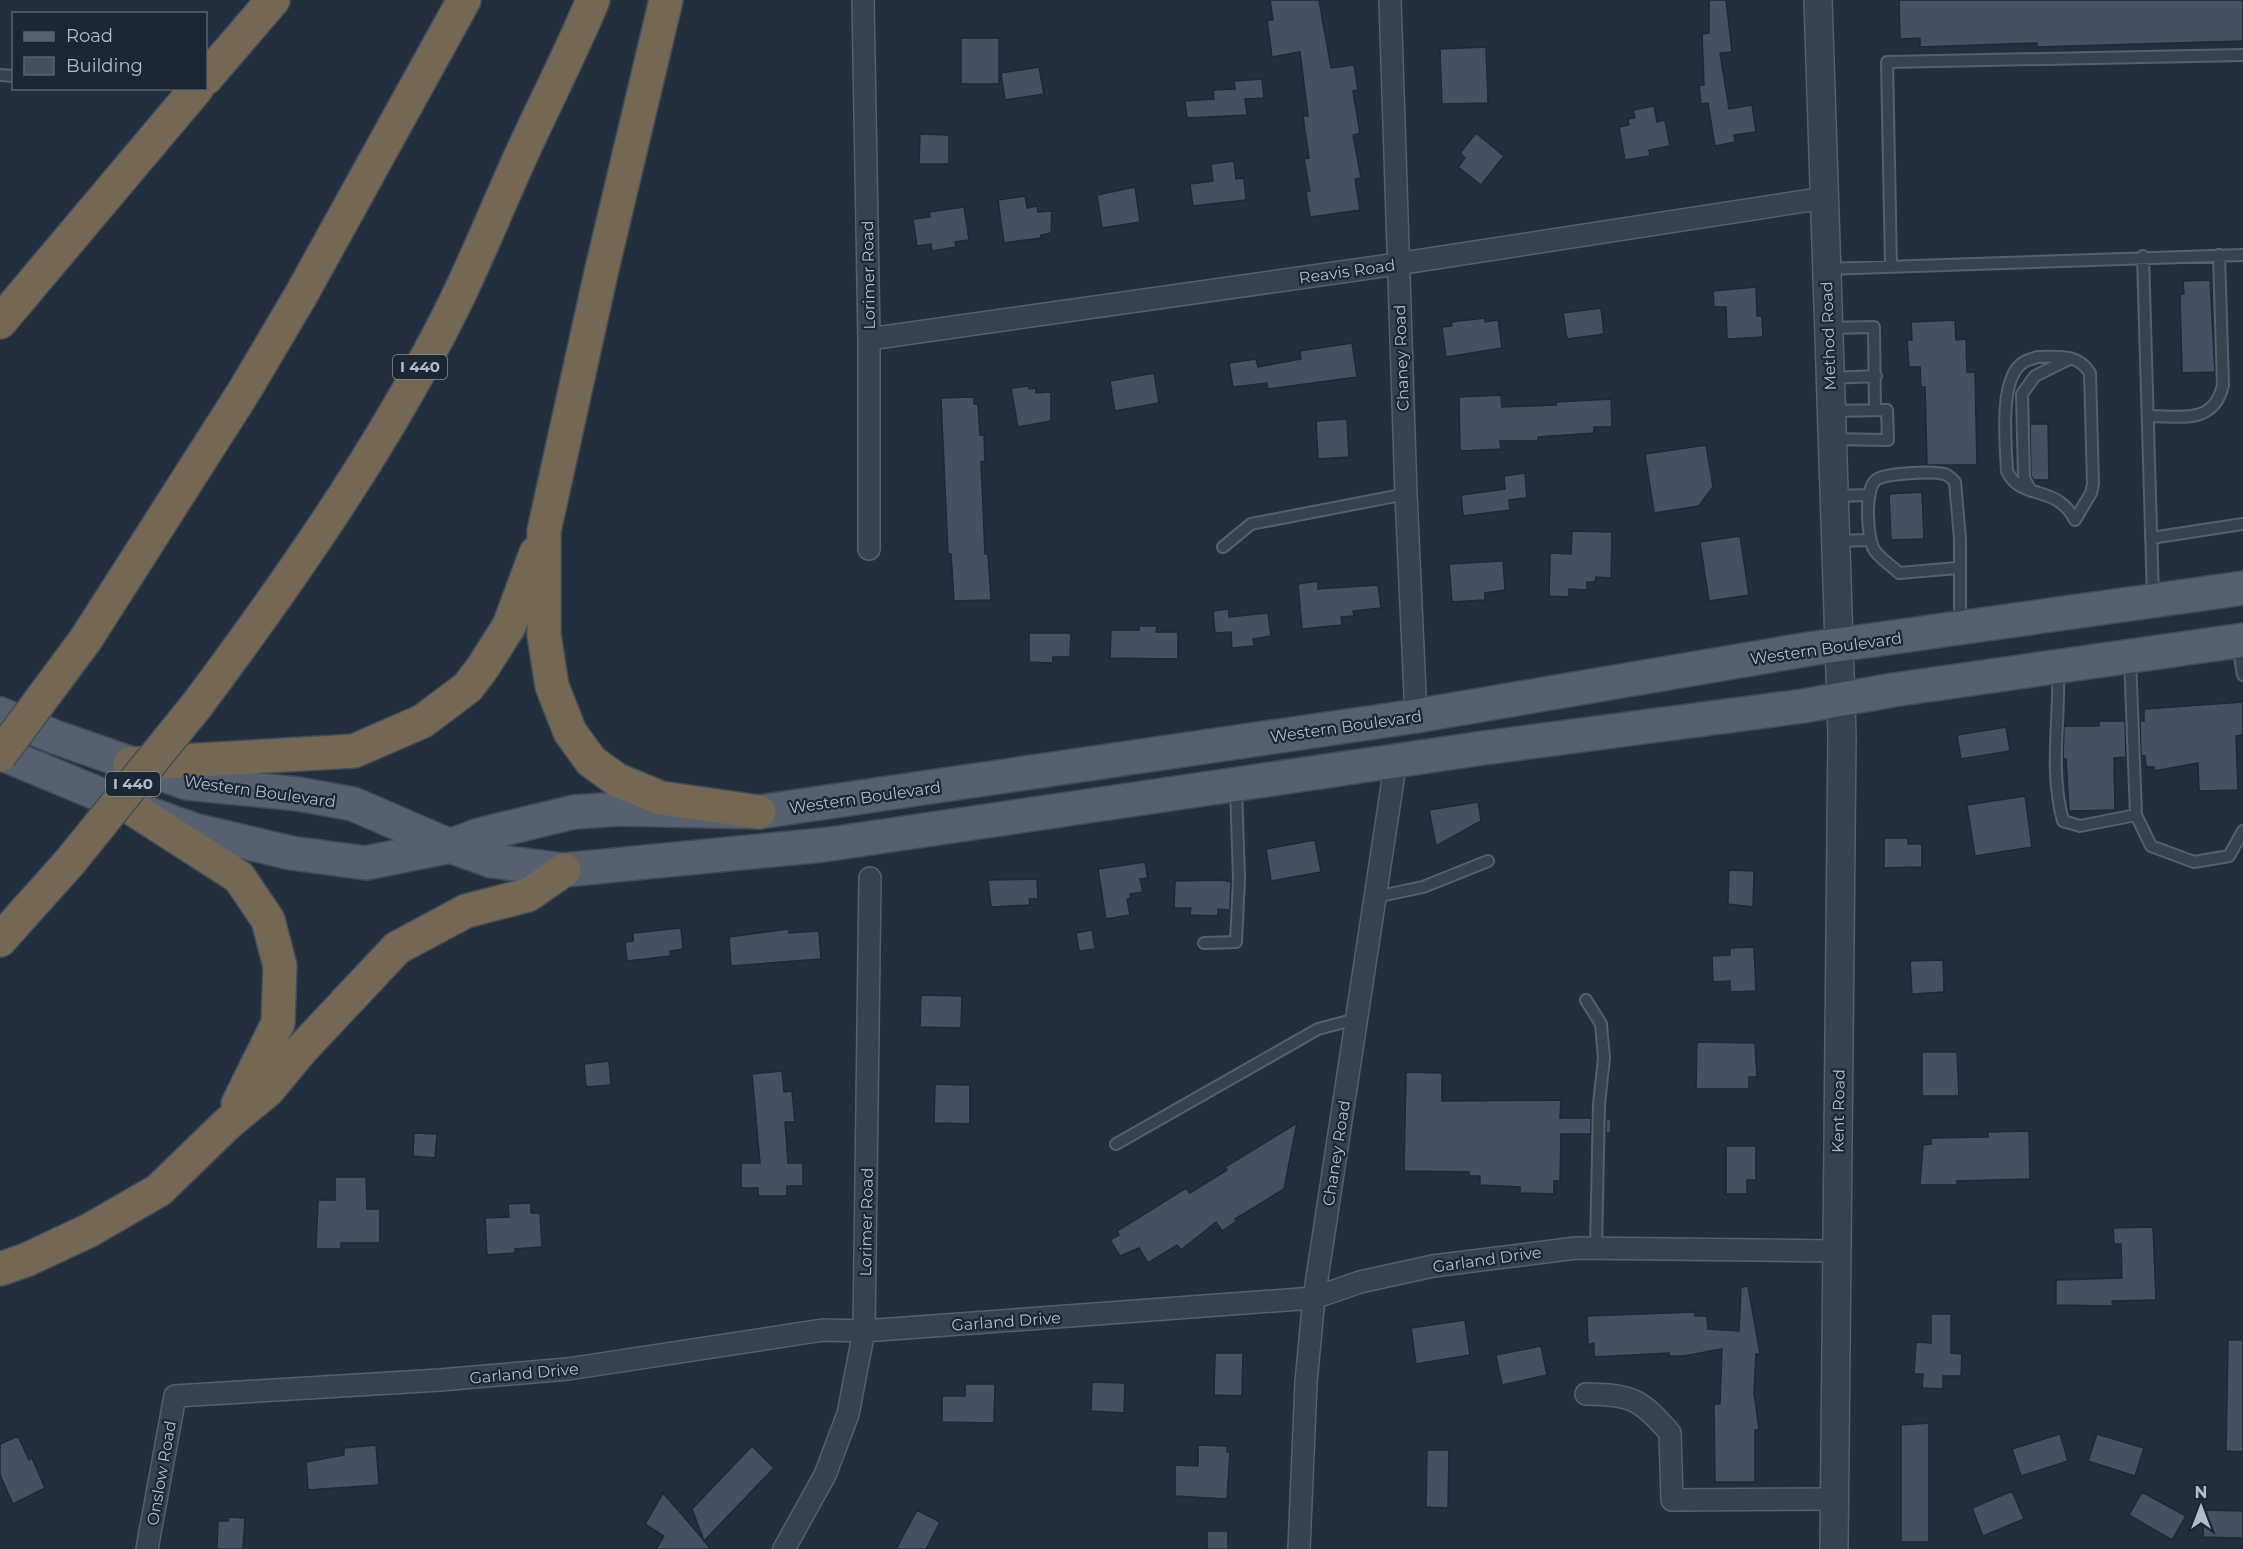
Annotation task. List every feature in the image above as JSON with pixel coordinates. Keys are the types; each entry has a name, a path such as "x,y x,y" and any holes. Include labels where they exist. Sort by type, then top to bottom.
{"highway":[{"path":"207,77 273,0"},
{"path":"0,754 86,639 243,393 302,295 464,0"},
{"name":"I 440","path":"0,940 69,863 196,705 291,574 360,469 461,291 592,0"},
{"path":"130,764 354,751 423,722 468,687 497,646 509,626 544,531 601,273 666,0"},
{"path":"0,322 195,90"},
{"path":"544,531 544,635 552,686 570,732 591,761 617,780 661,798 759,812"},
{"path":"130,807 239,877 267,920 280,966 278,1023 227,1124"},
{"path":"0,1269 26,1260 90,1230 159,1190 227,1124 268,1090 302,1049 397,948 466,910 528,895 564,870"}],"main road":[{"name":"Western Boulevard","path":"0,714 130,764 187,783 298,794 353,804 450,846 492,861 564,870 823,845 1396,760 1838,673 1960,629 2243,588"},
{"name":"Western Boulevard","path":"0,754 130,807 194,830 291,853 366,863 450,846 478,835 574,812 619,809 759,812 1416,716 1838,673 2058,666 2240,640"}],"street":[{"name":"Lorimer Road","path":"863,0 869,339 869,549"},
{"name":"Chaney Road","path":"1390,0 1397,264 1416,716"},
{"name":"Method Road","path":"1818,0 1838,673"},
{"name":"Reavis Road","path":"869,339 1397,264 1824,198"},
{"name":"Kent Road","path":"1834,1549 1842,735 1838,673"},
{"name":"Chaney Road","path":"1299,1549 1306,1382 1314,1298 1396,760"},
{"name":"Lorimer Road","path":"784,1549 825,1475 844,1425 858,1374 864,1331 870,878"},
{"name":"Garland Drive","path":"175,1396 440,1380 568,1369 823,1330 864,1331 1314,1298 1360,1282 1433,1266 1575,1248 1836,1251"},
{"path":"1586,1394 1622,1395 1649,1409 1670,1433 1672,1500 1834,1499"},
{"name":"Onslow Road","path":"147,1549 175,1396"}],"lane":[{"path":"1891,266 1887,62 2243,55"},
{"path":"2148,416 2204,414 2215,407 2221,396 2223,385 2219,255"},
{"path":"1826,269 2143,256 2243,255"},
{"path":"2143,256 2153,601"},
{"path":"1827,328 1874,327 1875,410"},
{"path":"2037,357 2072,357 2084,364 2091,382 2091,493 2075,520 2063,502 2051,495 2031,491 2011,480 2007,471 2006,404 2010,382 2022,362 2037,357"},
{"path":"2031,491 2024,478 2022,394 2026,385 2035,376 2072,357"},
{"path":"1829,378 1876,376"},
{"path":"1830,411 1887,410 1888,440 1831,439"},
{"path":"1958,568 1899,573 1874,551 1870,540 1868,495 1870,486 1887,475 1944,473 1950,477 1957,489 1960,539 1958,568 1960,629"},
{"path":"1223,547 1251,524 1406,494"},
{"path":"1833,496 1868,495"},
{"path":"2151,538 2243,524"},
{"path":"1834,542 1870,540"},
{"path":"2240,640 2243,675"},
{"path":"2130,656 2136,815 2151,846 2194,861 2229,856 2243,831"},
{"path":"2058,666 2059,696 2054,736 2058,801 2063,821 2080,826 2136,815"},
{"path":"1204,943 1236,942 1239,879 1235,784"},
{"path":"1375,897 1423,886 1488,861"},
{"path":"1586,1000 1601,1024 1604,1058 1599,1104 1596,1248"},
{"path":"1116,1144 1318,1029 1356,1018"}],"building":[{"path":"1270,0 1319,0 1331,68 1354,65 1358,90 1353,91 1360,133 1353,135 1361,178 1355,179 1360,210 1310,217 1306,192 1310,191 1304,159 1309,158 1303,116 1308,116 1300,52 1272,57 1267,20 1273,20"},
{"path":"1709,0 1726,0 1732,52 1720,53 1729,109 1752,105 1756,132 1734,135 1735,142 1715,146 1708,103 1701,104 1699,85 1704,85 1702,34 1709,33"},
{"path":"1899,0 2243,0 2243,41 2037,47 2037,43 1920,47 1920,38 1900,39"},
{"path":"961,38 999,38 999,84 961,84"},
{"path":"1486,47 1488,103 1442,104 1440,49"},
{"path":"1039,67 1044,94 1005,100 1001,73"},
{"path":"1262,79 1264,98 1245,99 1247,115 1187,118 1185,101 1214,99 1213,90 1235,89 1234,81"},
{"path":"1654,106 1657,122 1665,120 1670,146 1649,150 1650,156 1625,160 1619,127 1629,125 1628,119 1635,118 1633,110"},
{"path":"1476,133 1504,156 1481,185 1458,167 1465,158 1460,153"},
{"path":"920,134 949,135 949,164 919,164"},
{"path":"1234,161 1236,179 1244,178 1246,200 1193,206 1190,184 1213,181 1211,164"},
{"path":"1135,187 1140,222 1102,228 1097,195"},
{"path":"1025,196 1027,208 1037,206 1038,212 1052,211 1051,233 1041,235 1041,238 1004,243 998,200"},
{"path":"964,207 969,240 955,242 956,247 932,251 931,244 917,246 913,219 930,217 929,212"},
{"path":"2210,280 2215,372 2182,373 2180,294 2184,294 2183,281"},
{"path":"1756,287 1757,316 1762,316 1763,337 1727,339 1726,307 1714,307 1713,291"},
{"path":"1601,308 1604,334 1567,339 1563,313"},
{"path":"1485,318 1485,322 1498,320 1502,348 1446,357 1442,327 1452,326 1451,322"},
{"path":"1955,320 1956,340 1966,339 1967,372 1975,372 1977,465 1927,465 1925,387 1921,387 1920,367 1909,367 1907,340 1912,340 1911,322"},
{"path":"1352,343 1357,377 1268,389 1267,383 1233,387 1229,363 1256,359 1258,367 1301,359 1300,351"},
{"path":"1154,373 1159,403 1115,411 1110,381"},
{"path":"1029,386 1029,389 1036,388 1036,393 1051,392 1051,421 1018,427 1011,388"},
{"path":"1501,395 1502,407 1556,405 1556,402 1611,399 1612,427 1594,427 1594,433 1538,437 1538,441 1500,441 1501,449 1460,451 1459,397"},
{"path":"974,397 974,404 978,404 980,435 984,435 985,461 981,462 985,554 988,554 991,600 954,601 951,554 948,554 941,398"},
{"path":"1347,419 1349,457 1318,459 1316,421"},
{"path":"2030,424 2048,424 2049,480 2034,480 2031,476"},
{"path":"1706,445 1713,487 1699,506 1654,513 1645,454"},
{"path":"1525,473 1527,498 1509,500 1510,510 1463,516 1461,495 1505,489 1504,476"},
{"path":"1922,492 1924,539 1891,540 1889,494"},
{"path":"1572,531 1612,532 1611,578 1596,577 1595,582 1587,582 1587,590 1569,589 1569,597 1549,596 1550,553 1571,554"},
{"path":"1740,536 1749,595 1709,601 1700,542"},
{"path":"1503,561 1505,590 1485,593 1485,600 1452,602 1449,564"},
{"path":"1318,581 1318,589 1378,585 1381,608 1353,611 1354,616 1341,617 1342,625 1302,629 1298,584"},
{"path":"1229,609 1229,617 1268,613 1271,636 1253,639 1254,646 1232,648 1231,632 1215,633 1213,611"},
{"path":"1139,626 1157,626 1156,632 1178,632 1178,659 1110,658 1111,630 1139,630"},
{"path":"1029,633 1071,633 1070,657 1053,657 1053,663 1029,662"},
{"path":"2243,702 2243,735 2236,736 2238,790 2199,791 2198,763 2154,771 2154,767 2146,767 2145,756 2141,756 2140,721 2144,721 2144,709"},
{"path":"2099,721 2125,721 2126,757 2114,758 2115,810 2069,811 2066,759 2063,759 2064,726 2099,726"},
{"path":"2006,727 2010,751 1961,759 1957,735"},
{"path":"2025,796 2032,847 1975,856 1967,805"},
{"path":"1478,802 1481,821 1436,846 1429,810"},
{"path":"1884,838 1908,838 1908,844 1922,844 1922,867 1884,868"},
{"path":"1315,840 1321,872 1271,881 1266,849"},
{"path":"1145,862 1148,878 1140,879 1143,892 1130,894 1131,898 1127,899 1130,915 1106,919 1098,869"},
{"path":"1729,870 1754,871 1753,907 1728,904"},
{"path":"1037,879 1038,899 1029,899 1030,905 991,907 988,880"},
{"path":"1224,880 1231,882 1230,910 1218,909 1218,916 1190,915 1191,908 1174,908 1175,881"},
{"path":"681,928 683,949 670,951 671,956 627,961 625,942 633,941 633,933"},
{"path":"789,929 789,933 819,931 821,959 731,966 729,937"},
{"path":"1092,930 1095,949 1079,951 1076,933"},
{"path":"1754,947 1756,991 1730,992 1730,981 1713,982 1712,956 1730,955 1730,948"},
{"path":"1943,960 1944,992 1912,994 1910,961"},
{"path":"921,995 962,996 961,1028 920,1027"},
{"path":"1697,1042 1755,1043 1757,1077 1749,1077 1749,1089 1696,1089"},
{"path":"1922,1052 1957,1052 1959,1096 1922,1096"},
{"path":"609,1061 611,1085 586,1087 584,1064"},
{"path":"782,1071 784,1092 792,1091 795,1122 785,1122 788,1163 803,1163 803,1186 787,1186 787,1196 758,1196 758,1188 741,1188 741,1163 760,1163 752,1074"},
{"path":"1406,1072 1442,1073 1442,1101 1561,1100 1560,1118 1591,1118 1591,1134 1561,1134 1560,1181 1554,1181 1554,1194 1520,1193 1520,1187 1480,1185 1480,1176 1469,1176 1469,1172 1404,1171"},
{"path":"935,1084 970,1085 970,1124 934,1123"},
{"path":"1606,1119 1611,1119 1611,1133 1606,1133"},
{"path":"1297,1123 1284,1189 1235,1219 1237,1221 1222,1231 1216,1222 1181,1250 1177,1245 1148,1263 1139,1248 1120,1256 1110,1240 1119,1235 1117,1231 1186,1188 1190,1193 1227,1170 1225,1167"},
{"path":"2029,1131 2030,1179 1957,1181 1957,1185 1920,1185 1923,1145 1931,1144 1931,1138 1988,1137 1988,1132"},
{"path":"414,1133 437,1134 435,1158 413,1156"},
{"path":"1726,1146 1756,1146 1756,1180 1747,1180 1747,1194 1726,1194"},
{"path":"335,1177 366,1177 367,1209 380,1209 380,1243 341,1243 341,1249 316,1249 318,1200 335,1200"},
{"path":"531,1203 531,1213 540,1213 542,1247 515,1249 515,1253 487,1255 485,1218 509,1217 508,1204"},
{"path":"2153,1227 2156,1300 2112,1301 2113,1306 2056,1305 2056,1280 2122,1278 2121,1244 2114,1244 2113,1228"},
{"path":"1748,1286 1760,1354 1756,1354 1754,1392 1759,1430 1755,1430 1755,1482 1715,1482 1714,1404 1720,1404 1722,1349 1684,1356 1669,1356 1669,1353 1594,1357 1594,1343 1588,1345 1587,1316 1695,1312 1695,1316 1707,1316 1708,1329 1739,1331 1741,1287"},
{"path":"1931,1314 1951,1314 1951,1353 1962,1354 1961,1376 1943,1376 1943,1389 1922,1388 1923,1374 1914,1374 1916,1342 1931,1343"},
{"path":"1465,1320 1470,1355 1416,1364 1411,1328"},
{"path":"2228,1340 2243,1340 2243,1452 2226,1451"},
{"path":"1541,1346 1547,1375 1502,1385 1496,1355"},
{"path":"1215,1353 1243,1353 1242,1396 1214,1395"},
{"path":"1092,1382 1125,1383 1124,1413 1091,1411"},
{"path":"965,1384 995,1384 994,1423 942,1422 942,1396 965,1396"},
{"path":"1929,1423 1929,1542 1901,1542 1901,1425"},
{"path":"2060,1434 2068,1461 2021,1476 2012,1449"},
{"path":"2097,1434 2144,1448 2135,1476 2088,1461"},
{"path":"18,1436 29,1460 32,1458 45,1488 13,1504 0,1475 0,1444"},
{"path":"376,1445 379,1485 308,1490 306,1462 344,1455 344,1448"},
{"path":"1198,1445 1227,1446 1227,1452 1230,1452 1227,1499 1175,1496 1175,1465 1198,1466"},
{"path":"752,1446 774,1468 704,1541 692,1509"},
{"path":"1427,1450 1449,1450 1448,1508 1426,1507"},
{"path":"2012,1491 2024,1519 1983,1536 1972,1508"},
{"path":"2142,1492 2186,1516 2172,1540 2129,1515"},
{"path":"663,1493 711,1549 656,1549 664,1536 645,1524"},
{"path":"917,1510 940,1522 926,1549 896,1549"},
{"path":"2204,1510 2243,1511 2243,1538 2203,1537"},
{"path":"228,1517 245,1518 243,1549 217,1549 218,1521 228,1521"},
{"path":"1207,1531 1228,1531 1228,1549 1207,1549"}]}
